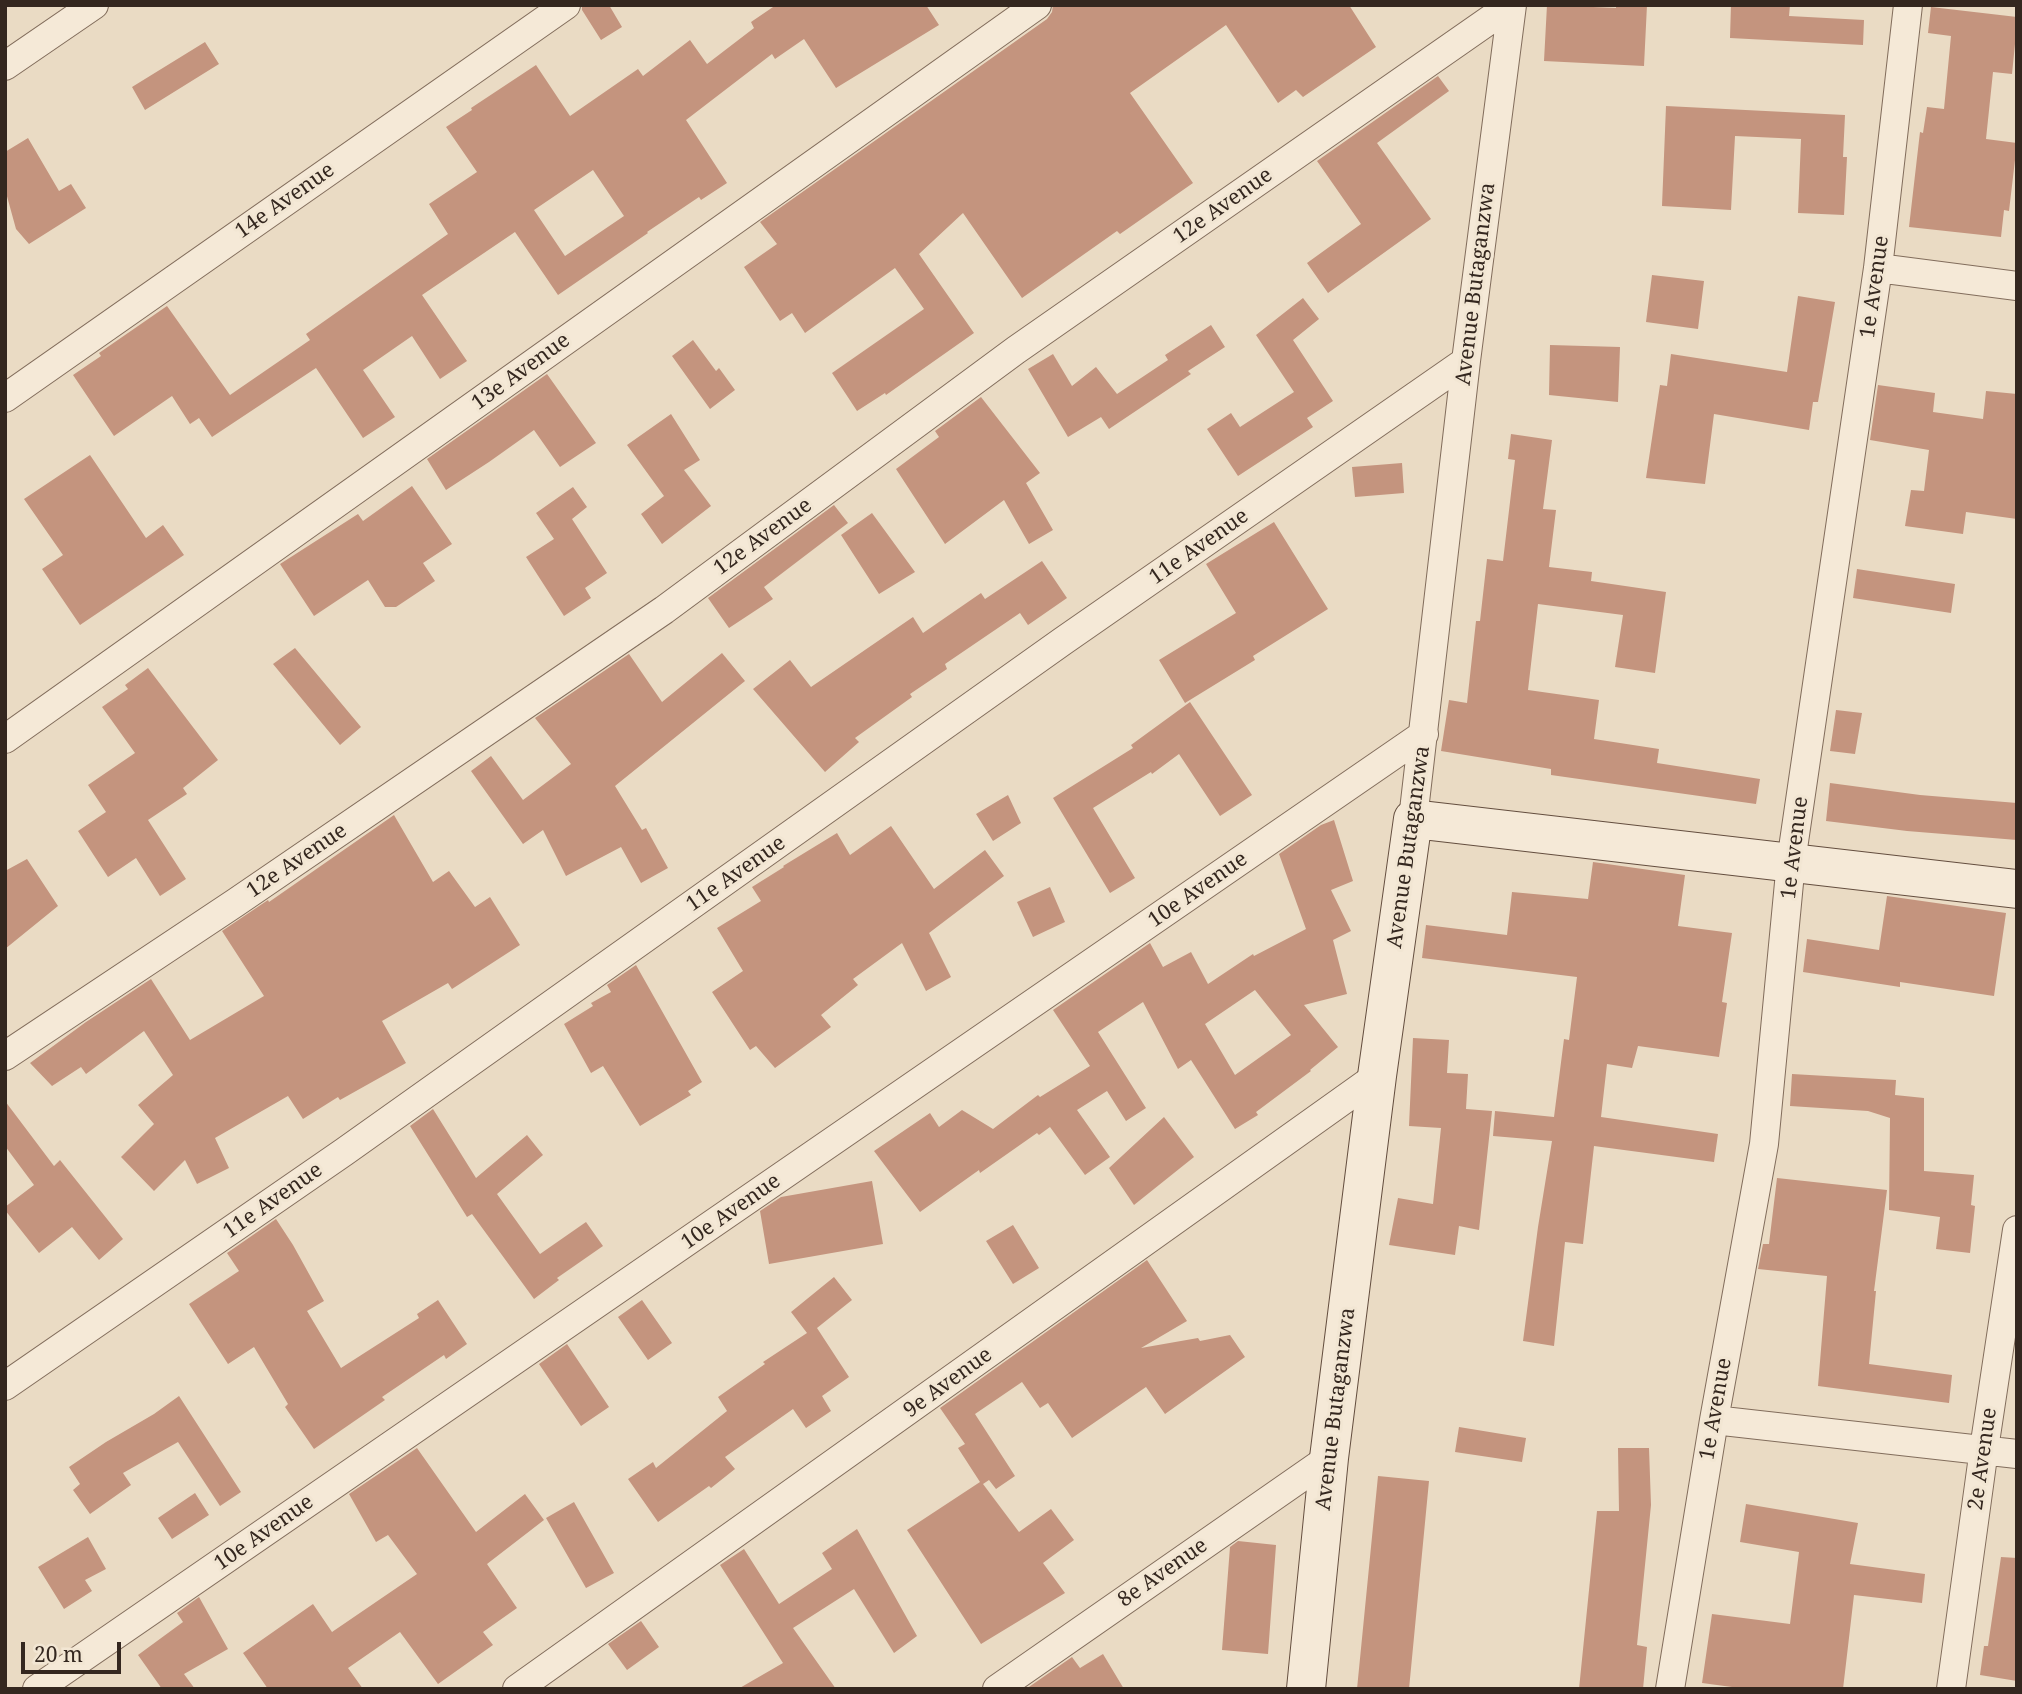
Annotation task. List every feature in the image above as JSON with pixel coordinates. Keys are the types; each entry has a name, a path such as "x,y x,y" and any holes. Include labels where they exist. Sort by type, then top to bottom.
{"street":[{"path":"5,66 94,5"},
{"name":"14e Avenue","path":"5,398 566,5"},
{"name":"13e Avenue","path":"5,738 1037,5"},
{"name":"Avenue Butaganzwa","path":"1306,1689 1329,1458 1377,1076 1424,734 1466,361 1512,5"},
{"name":"12e Avenue","path":"5,1056 224,911 664,610 1016,350 1512,5"},
{"name":"1e Avenue","path":"1670,1689 1714,1420 1764,1144 1791,862 1878,268 1908,5"},
{"path":"1878,268 2017,286"},
{"name":"11e Avenue","path":"5,1386 344,1152 1063,641 1466,361"},
{"name":"10e Avenue","path":"37,1689 1424,734"},
{"path":"1413,819 2017,889"},
{"name":"9e Avenue","path":"517,1689 1377,1076"},
{"name":"2e Avenue","path":"1951,1689 2017,1230"},
{"path":"1714,1420 2017,1454"},
{"name":"8e Avenue","path":"997,1689 1329,1458"}],"building":[{"path":"582,5 609,5 622,27 601,40 582,10"},
{"path":"776,5 926,5 939,25 836,88 804,39 775,59 772,54 686,120 727,183 701,200 699,197 558,295 515,232 422,295 467,361 440,379 412,336 363,370 395,417 363,438 316,368 212,437 199,418 190,424 172,396 114,436 73,375 101,356 99,353 167,306 230,395 310,340 306,334 448,234 429,204 477,172 446,127 472,110 471,108 536,65 570,116 638,69 643,76 690,40 707,64 754,28 751,22","holes":["593,170 624,216 565,256 534,210"]},
{"path":"1053,5 1349,5 1376,47 1303,97 1296,90 1278,103 1226,25 1130,93 1193,183 1120,234 1117,231 1022,298 963,213 919,254 974,333 886,395 885,393 857,411 832,373 924,309 895,268 805,333 792,313 780,321 744,267 777,244 760,222 1047,19"},
{"path":"1547,5 1616,8 1616,5 1647,5 1644,66 1544,61"},
{"path":"1731,5 1790,5 1789,16 1864,20 1863,45 1730,38"},
{"path":"1931,7 2017,17 2017,44 2012,74 1993,72 1986,139 2017,143 2009,211 2004,210 2001,237 1909,227 1920,132 1923,133 1927,107 1944,109 1951,36 1928,33"},
{"path":"205,42 219,64 145,110 132,87"},
{"path":"1438,76 1449,91 1377,143 1431,219 1328,293 1307,263 1361,224 1317,161"},
{"path":"1666,106 1845,115 1843,157 1847,157 1844,215 1798,213 1801,139 1735,136 1731,210 1662,206"},
{"path":"28,138 59,191 71,184 86,208 29,244 16,229 5,189 5,152"},
{"path":"1652,275 1704,281 1698,329 1646,322"},
{"path":"1798,296 1835,302 1818,402 1813,402 1809,430 1714,414 1705,484 1646,478 1660,385 1667,386 1671,354 1787,372"},
{"path":"1303,298 1319,319 1293,340 1333,401 1307,418 1313,427 1238,476 1207,429 1231,413 1240,427 1294,392 1256,335"},
{"path":"1211,325 1225,347 1188,371 1191,374 1109,429 1101,417 1068,437 1028,369 1053,354 1072,386 1096,367 1117,394 1168,360 1165,355"},
{"path":"693,340 716,371 719,368 735,390 710,409 672,356"},
{"path":"1550,345 1620,347 1618,402 1549,395"},
{"path":"547,374 596,443 560,467 534,430 446,490 427,459"},
{"path":"1878,385 1935,393 1933,412 1983,419 1986,391 2017,394 2017,519 1966,512 1963,534 1905,526 1911,490 1924,491 1929,450 1870,440"},
{"path":"981,397 1040,473 1026,483 1053,530 1029,544 1004,500 945,544 896,469 939,437 935,431"},
{"path":"671,414 700,460 684,470 711,506 662,544 641,514 664,496 627,445"},
{"path":"1511,434 1552,440 1543,509 1556,510 1549,567 1592,572 1591,581 1666,592 1655,673 1615,667 1623,615 1538,604 1528,690 1599,700 1594,739 1659,749 1657,763 1760,779 1756,804 1551,775 1551,769 1441,751 1449,700 1467,703 1476,621 1480,621 1487,559 1503,561 1515,460 1508,459"},
{"path":"90,455 146,538 163,525 184,555 80,625 42,569 63,555 24,499"},
{"path":"1402,463 1404,493 1355,497 1352,467"},
{"path":"412,486 452,544 423,563 435,581 396,607 385,607 368,580 314,616 280,564 358,514 363,521"},
{"path":"573,487 587,507 572,519 607,573 585,588 591,598 564,616 526,557 554,539 536,513"},
{"path":"834,505 848,523 764,587 773,599 729,628 708,598"},
{"path":"872,513 915,572 879,594 841,535"},
{"path":"1274,522 1328,609 1253,656 1255,660 1185,703 1159,660 1236,613 1206,564"},
{"path":"1042,561 1067,598 1028,625 1020,613 945,664 947,669 910,694 912,697 855,738 859,742 825,772 753,689 790,660 811,687 913,617 923,633 981,593 985,599"},
{"path":"1857,569 1955,584 1951,613 1853,598"},
{"path":"295,648 361,727 340,745 273,664"},
{"path":"722,653 745,681 615,786 642,830 646,828 668,868 641,883 621,847 566,876 543,830 523,844 471,771 491,756 523,800 571,764 535,718 629,654 662,702"},
{"path":"148,668 218,760 183,788 187,794 148,820 186,879 160,896 136,858 108,877 78,831 106,812 88,785 135,753 102,707 128,689 125,685"},
{"path":"1190,702 1252,795 1220,816 1179,754 1152,774 1151,772 1093,808 1135,878 1110,893 1053,798 1133,748 1131,745"},
{"path":"1836,710 1862,713 1855,754 1830,751"},
{"path":"1830,783 1920,795 2017,803 2017,840 1826,821"},
{"path":"1008,795 1021,823 993,841 976,814"},
{"path":"394,815 433,882 449,871 475,907 490,897 520,945 452,989 448,983 382,1021 406,1063 340,1100 338,1097 303,1119 288,1096 215,1138 229,1168 197,1184 185,1160 154,1191 121,1157 154,1124 138,1105 173,1075 144,1031 86,1074 81,1067 52,1086 30,1063 151,979 190,1040 264,996 222,931 268,900 269,902"},
{"path":"1334,820 1353,881 1331,890 1351,931 1333,940 1347,994 1304,1005 1338,1047 1256,1112 1258,1115 1235,1129 1191,1060 1178,1069 1143,1002 1098,1032 1146,1108 1126,1121 1107,1091 1077,1110 1110,1157 1085,1175 1050,1127 1039,1135 1037,1133 980,1173 979,1170 920,1212 874,1151 930,1113 939,1127 962,1110 993,1129 1038,1095 1040,1097 1090,1066 1053,1010 1150,943 1163,967 1191,952 1208,984 1253,954 1254,956 1306,929 1279,854 1321,825","holes":["1255,990 1291,1035 1235,1075 1205,1024"]},
{"path":"891,826 934,889 985,850 1004,876 929,933 951,977 926,991 902,943 853,979 858,985 821,1015 831,1027 775,1068 756,1046 750,1050 712,992 743,971 717,928 761,901 752,887 837,833 850,855"},
{"path":"27,859 58,906 5,949 5,871"},
{"path":"1593,862 1685,875 1678,926 1732,933 1722,1002 1727,1003 1719,1057 1638,1046 1632,1068 1607,1064 1601,1117 1718,1134 1714,1162 1594,1146 1583,1244 1565,1242 1554,1346 1523,1341 1552,1141 1493,1136 1495,1111 1554,1117 1564,1039 1569,1040 1577,977 1422,958 1426,925 1507,935 1512,892 1588,899"},
{"path":"1050,887 1065,922 1033,937 1017,902"},
{"path":"1887,896 2006,913 1994,996 1900,982 1900,987 1803,972 1807,939 1879,950"},
{"path":"636,965 702,1082 688,1091 691,1095 640,1126 603,1066 591,1073 564,1024 593,1006 591,1003 611,992 607,985"},
{"path":"1413,1038 1449,1040 1447,1073 1468,1074 1466,1109 1492,1111 1479,1230 1459,1226 1455,1255 1389,1245 1398,1198 1433,1204 1441,1128 1409,1126"},
{"path":"1792,1074 1896,1080 1895,1095 1924,1098 1924,1171 1974,1175 1971,1205 1975,1206 1970,1253 1936,1249 1940,1217 1889,1210 1890,1118 1868,1111 1790,1106"},
{"path":"5,1101 54,1166 60,1160 123,1239 99,1260 72,1227 39,1253 5,1210 5,1207 34,1185 5,1146"},
{"path":"433,1109 476,1178 527,1135 543,1155 497,1194 540,1254 586,1222 603,1246 557,1278 559,1280 534,1299 472,1214 467,1217 410,1126"},
{"path":"1164,1117 1194,1157 1134,1205 1109,1168"},
{"path":"1777,1178 1887,1190 1874,1291 1869,1364 1952,1375 1949,1403 1818,1386 1827,1276 1758,1269 1763,1244 1769,1244"},
{"path":"872,1181 883,1244 769,1264 760,1211 781,1197"},
{"path":"276,1219 324,1301 307,1311 341,1368 419,1318 417,1314 438,1300 467,1344 446,1359 444,1355 382,1397 385,1400 314,1449 285,1407 288,1404 254,1347 228,1364 189,1304 239,1271 227,1253"},
{"path":"1013,1225 1039,1268 1013,1284 986,1241"},
{"path":"1147,1260 1187,1321 1141,1348 1230,1335 1245,1357 1165,1414 1146,1387 1072,1438 1048,1403 1040,1408 1022,1382 975,1414 1015,1476 996,1489 989,1480 983,1484 1019,1532 1051,1509 1074,1540 1043,1563 1065,1593 981,1644 907,1530 980,1482 958,1448 965,1444 940,1408"},
{"path":"834,1277 852,1300 817,1328 849,1377 822,1396 831,1411 806,1428 793,1409 725,1457 735,1469 658,1522 628,1479 653,1462 656,1468 727,1411 718,1397 765,1364 763,1362 807,1333 791,1312"},
{"path":"642,1300 672,1343 648,1360 618,1317"},
{"path":"567,1344 609,1407 581,1426 539,1364"},
{"path":"179,1396 241,1492 220,1506 178,1442 123,1473 131,1485 90,1514 73,1490 80,1484 69,1467"},
{"path":"1459,1427 1526,1438 1522,1462 1455,1452"},
{"path":"417,1448 476,1532 525,1494 544,1520 487,1564 517,1608 483,1632 493,1645 438,1684 400,1632 348,1668 363,1689 268,1689 243,1653 313,1604 332,1632 417,1574 388,1535 376,1542 349,1494"},
{"path":"1618,1448 1649,1448 1651,1505 1637,1645 1647,1647 1643,1689 1579,1689 1597,1511 1619,1511"},
{"path":"1378,1476 1429,1481 1409,1689 1357,1689"},
{"path":"195,1493 209,1515 172,1539 158,1518"},
{"path":"574,1502 614,1573 586,1588 546,1518"},
{"path":"1746,1504 1858,1523 1850,1564 1925,1574 1922,1603 1854,1595 1843,1689 1747,1689 1702,1683 1712,1614 1790,1624 1799,1552 1740,1542"},
{"path":"857,1529 917,1636 894,1653 854,1589 793,1628 836,1689 738,1689 783,1663 720,1565 744,1549 779,1604 832,1569 822,1553"},
{"path":"88,1537 106,1569 85,1580 92,1591 64,1609 38,1567"},
{"path":"1238,1541 1276,1545 1268,1654 1222,1650 1230,1547"},
{"path":"2001,1557 2017,1558 2017,1681 1980,1675 1984,1646 1988,1646"},
{"path":"199,1597 228,1649 184,1674 195,1689 162,1689 138,1655 183,1622 177,1613"},
{"path":"641,1621 659,1647 627,1670 608,1644"},
{"path":"1103,1654 1124,1689 1026,1689 1072,1657 1080,1668"}]}
